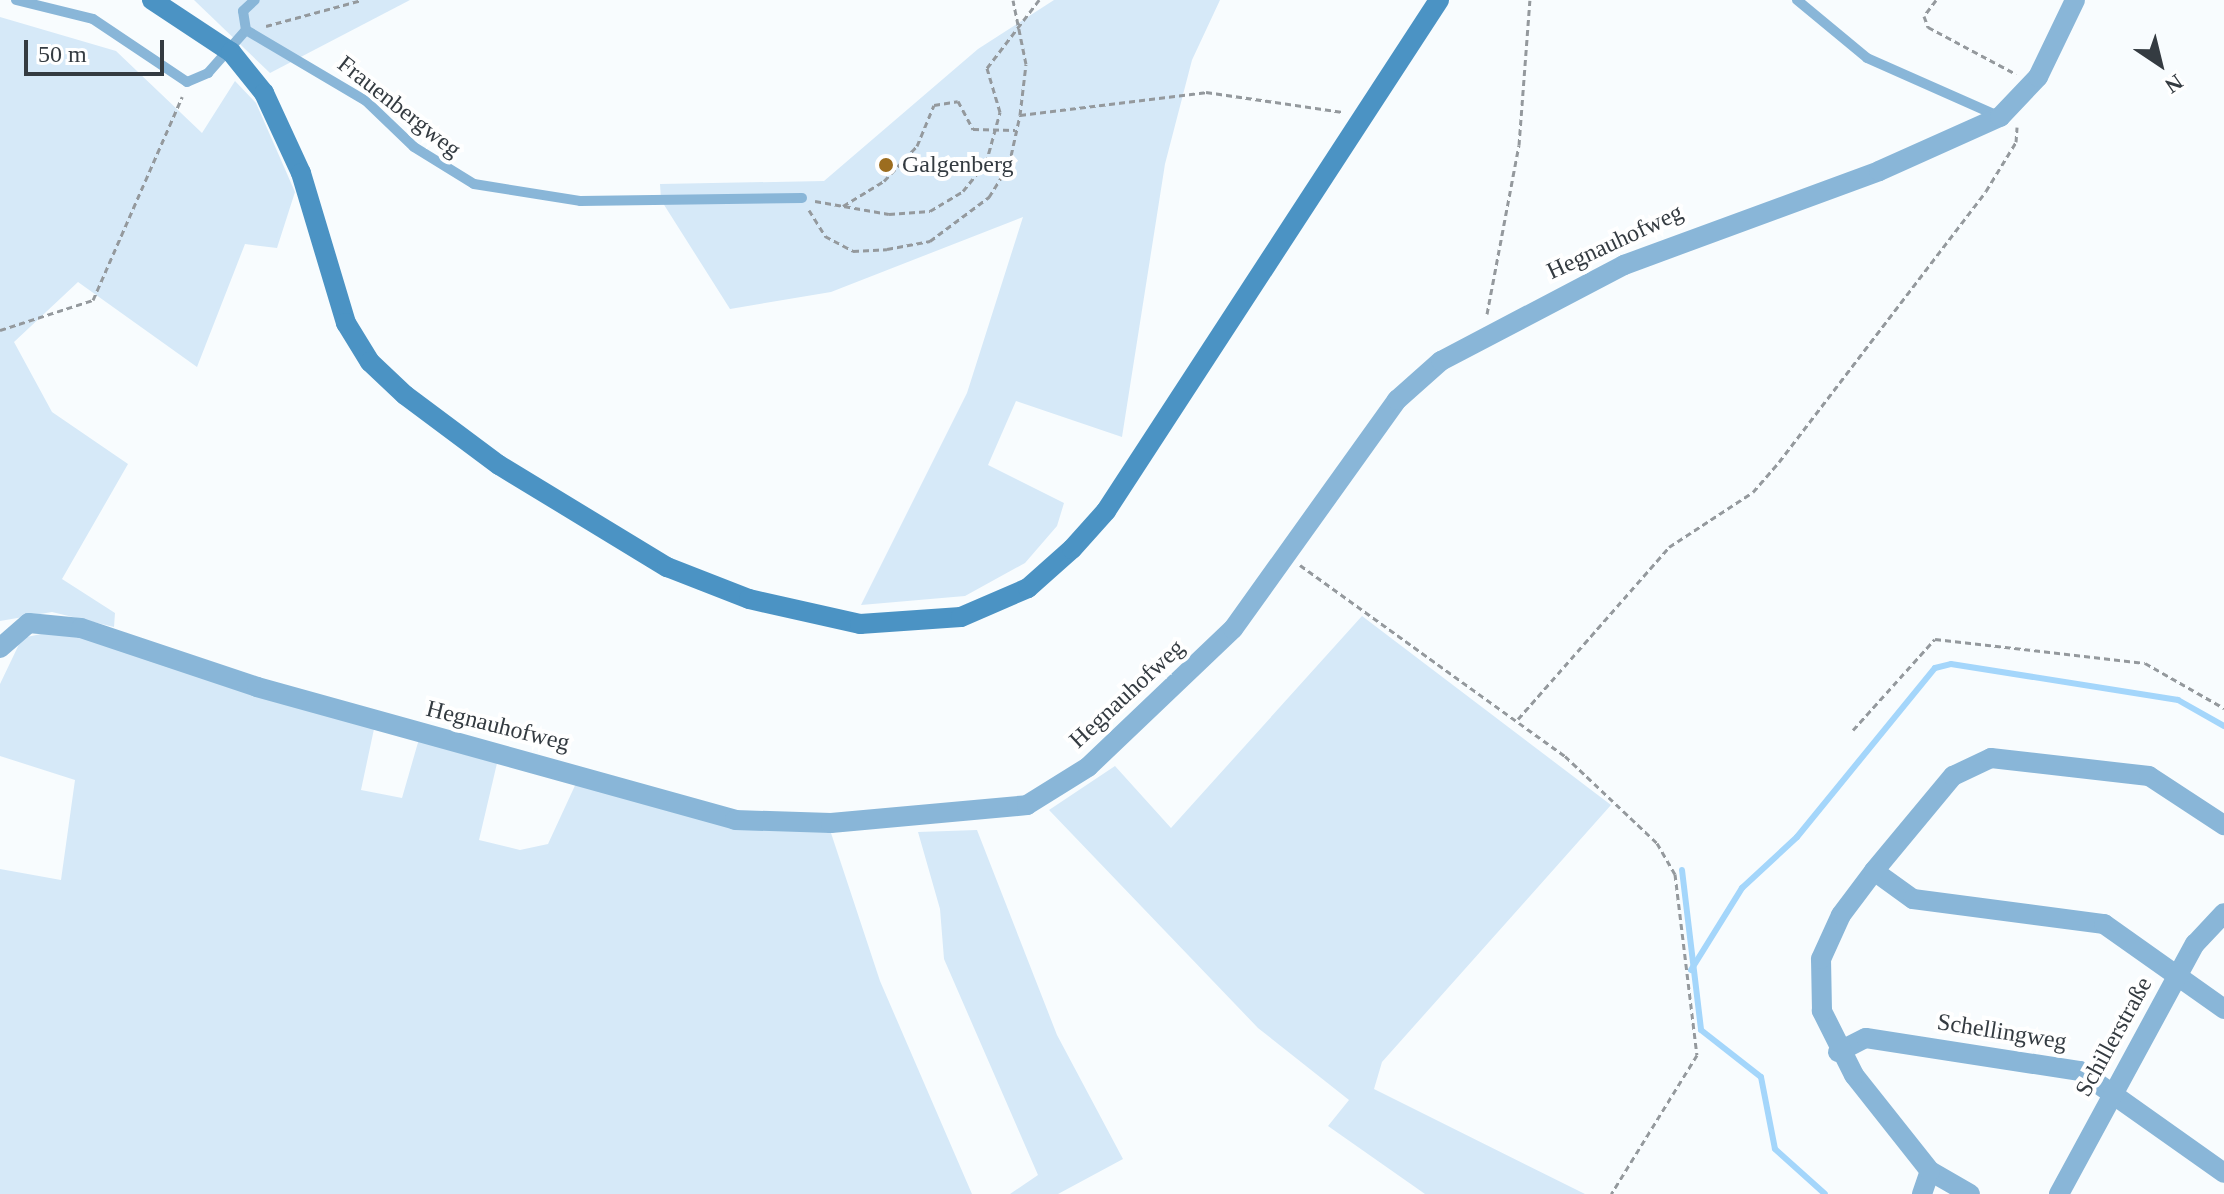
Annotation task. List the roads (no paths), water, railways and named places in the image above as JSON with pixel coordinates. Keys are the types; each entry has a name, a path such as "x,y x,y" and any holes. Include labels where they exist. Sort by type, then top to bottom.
{"main road":[{"path":"152,0 231,52 264,93 301,173 346,323 370,362 405,395 499,465 667,567 762,603 860,624 961,617 1028,588 1072,549 1106,511 1439,0"}],"street":[{"name":"Hegnauhofweg","path":"0,648 29,623 81,628 257,687 735,820 974,815 1027,805 1088,767 1233,629 1290,559 1397,400 1489,329 1713,227 1879,171 2000,117 2019,103 2035,81 2075,0"},
{"path":"1970,1194 1930,1171 1838,1052 1822,1011 1821,959 1841,915 1953,776 1991,758 2149,776 2224,825"},
{"path":"1874,871 1913,899 2104,924 2179,974 2224,1009"},
{"name":"Schillerstraße","path":"2059,1194 2179,974 2224,913"},
{"name":"Schellingweg","path":"1838,1052 1866,1038 2051,1063 2113,1090 2224,1173"},
{"path":"1922,1194 1930,1171"}],"lane":[{"path":"16,0 93,19 187,82 231,52 246,30 243,11 255,0"},
{"path":"1797,0 1867,58 2000,117"},
{"name":"Frauenbergweg","path":"246,30 366,101 424,156 474,184 580,201 802,198"}],"waterway":[{"path":"1691,970 1742,888 1797,837 1935,668 1951,664 2178,700 2224,726"},
{"path":"1682,870 1701,1030 1761,1077 1775,1149 1825,1194"}],"place":[{"name":"Galgenberg","path":"886,165"}]}
